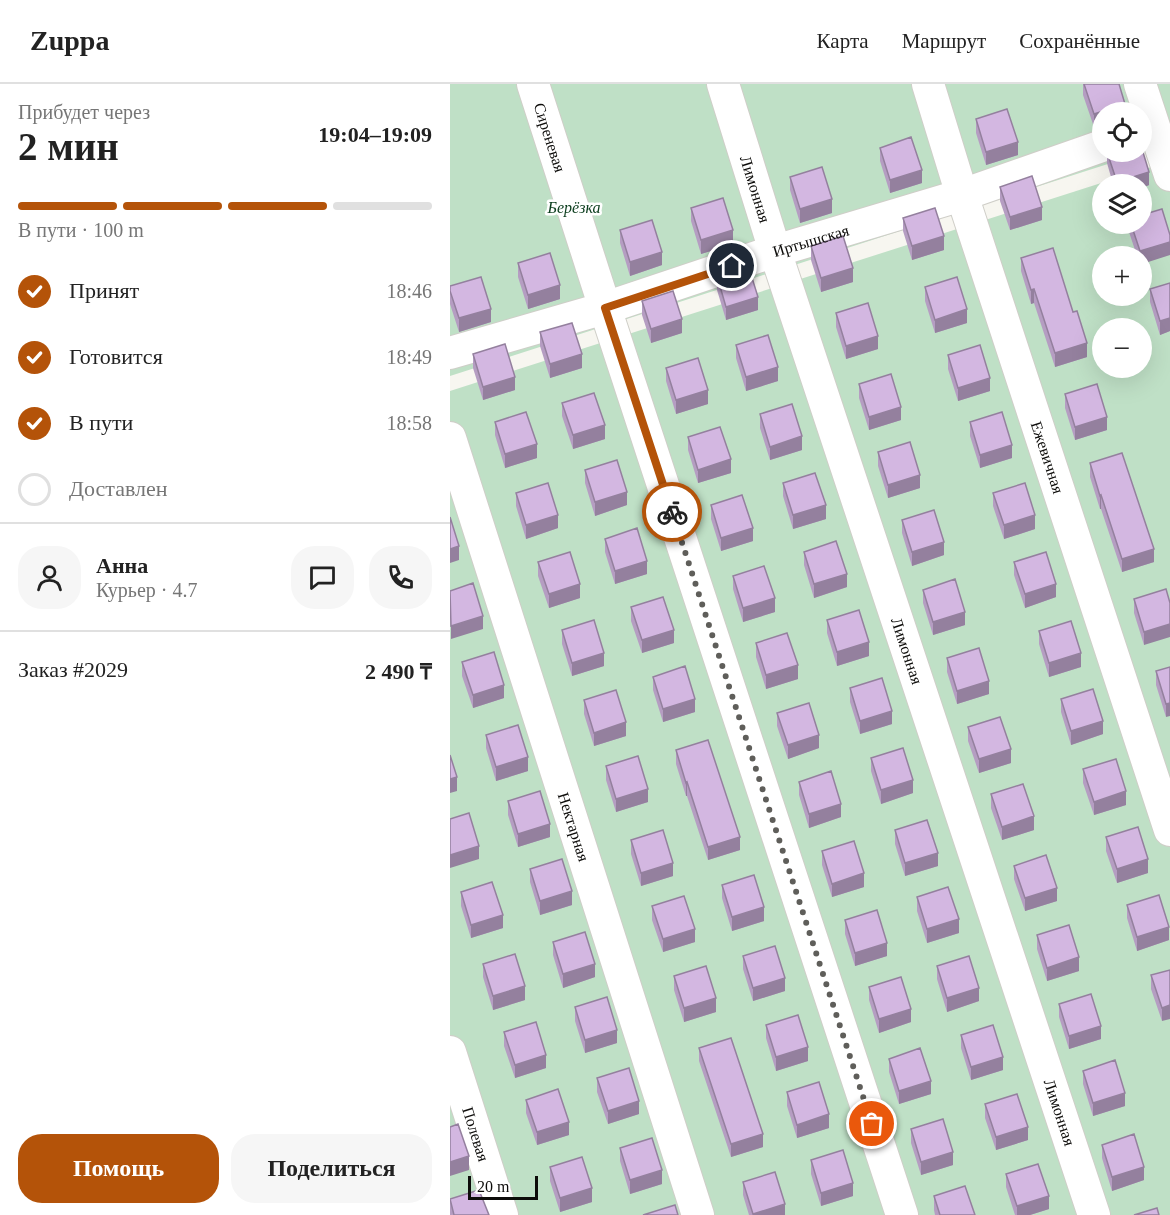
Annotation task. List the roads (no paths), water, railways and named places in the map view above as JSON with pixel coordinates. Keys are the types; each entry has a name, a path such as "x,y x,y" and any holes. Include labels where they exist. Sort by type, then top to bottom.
{"street":[{"name":"Сиреневая","path":"533,84 902,1215"},
{"name":"Лимонная","path":"723,84 775,251 1094,1215"},
{"name":"Ежевичная","path":"928,84 962,195 1170,830"},
{"path":"1140,84 1170,175"},
{"name":"Иртышская","path":"450,352 605,308 775,251 962,195 1092,150"},
{"name":"Нектарная","path":"450,438 698,1215"},
{"name":"Полевая","path":"450,1052 502,1215"}],"park label":[{"name":"Берёзка","path":"574,207"}]}
